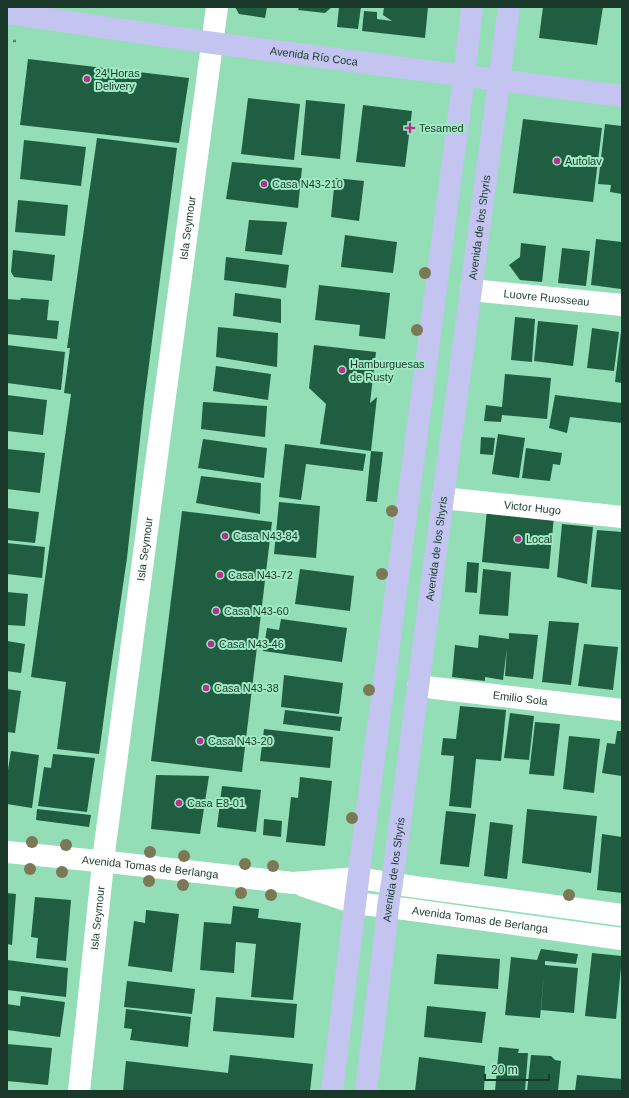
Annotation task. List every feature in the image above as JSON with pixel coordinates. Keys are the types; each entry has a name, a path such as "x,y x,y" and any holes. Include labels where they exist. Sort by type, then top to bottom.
{"main road":[{"path":"332,1091 358,878 472,7"},
{"name":"Avenida de los Shyris","path":"366,1091 388,918 388,907 509,7"},
{"name":"Avenida Río Coca","path":"9,22 213,43 464,76 622,94"}],"street":[{"name":"Isla Seymour","path":"79,1091 106,837 217,7"},
{"name":"Luovre Ruosseau","path":"471,290 622,305"},
{"name":"Victor Hugo","path":"442,498 622,517"},
{"name":"Emilio Sola","path":"418,686 622,710"},
{"name":"Avenida Tomas de Berlanga","path":"7,852 293,883 358,878 622,915"},
{"name":"Avenida Tomas de Berlanga","path":"293,883 356,903 622,939"}],"path":[{"path":"9,22 17,41"}],"building":[{"path":"235,7 267,7 265,18 239,14"},
{"path":"299,7 332,7 325,13 298,10"},
{"path":"339,7 361,7 358,29 337,27"},
{"path":"384,7 428,7 425,38 362,31 364,11 377,12 377,19 392,21 383,15"},
{"path":"543,7 603,7 597,45 539,38"},
{"path":"28,59 189,78 179,143 20,125"},
{"path":"248,98 300,104 294,160 241,154"},
{"path":"306,100 345,104 340,159 301,155"},
{"path":"363,105 412,111 405,167 356,162"},
{"name":"Autolav","path":"523,119 602,128 593,202 513,193"},
{"path":"605,124 622,126 622,194 610,192 611,185 598,184"},
{"path":"97,138 177,148 144,403 127,558 99,754 57,749 66,682 31,677 71,394 64,393 70,348 67,348"},
{"path":"24,140 86,147 81,186 20,179"},
{"name":"Casa N43-210","path":"232,162 302,168 298,208 226,199"},
{"path":"335,178 364,181 359,221 331,217"},
{"path":"18,200 68,205 65,236 15,232"},
{"path":"249,220 287,222 282,255 245,251"},
{"path":"345,235 397,242 393,273 341,267"},
{"path":"596,239 622,242 621,289 591,285"},
{"path":"521,243 546,246 542,282 520,280 509,265 520,257"},
{"path":"562,248 590,251 586,286 558,283"},
{"path":"13,250 55,255 52,281 14,277 11,272"},
{"path":"226,257 289,265 286,288 224,280"},
{"path":"319,285 390,293 385,339 359,336 360,325 315,320"},
{"path":"235,293 281,299 281,323 233,316"},
{"path":"21,298 49,300 47,320 59,321 57,339 7,334 7,299 20,300"},
{"path":"515,317 535,319 532,362 511,360"},
{"path":"538,321 578,325 573,366 534,361"},
{"path":"218,327 278,333 277,367 216,357"},
{"path":"592,328 619,332 614,371 587,368"},
{"path":"622,332 622,383 615,382"},
{"path":"7,345 65,352 61,390 7,383"},
{"path":"314,345 376,352 370,403 377,397 371,451 320,444 326,404 309,388"},
{"path":"216,366 271,374 268,400 213,391"},
{"path":"505,374 551,378 547,419 502,415 501,422 484,421 486,405 502,407"},
{"path":"7,395 47,400 43,435 7,431"},
{"path":"555,395 622,403 622,423 570,417 567,433 549,428"},
{"path":"203,402 267,406 265,437 201,429"},
{"path":"498,434 525,438 519,478 492,474"},
{"path":"481,437 495,438 493,455 480,454"},
{"path":"203,439 267,448 264,478 198,468"},
{"path":"285,444 366,454 363,471 306,464 301,500 279,497"},
{"path":"526,448 562,453 560,465 553,464 550,481 522,478"},
{"path":"7,449 45,453 40,493 7,489"},
{"path":"371,451 383,452 377,502 366,501"},
{"path":"201,476 261,483 260,514 196,503"},
{"path":"279,502 320,506 316,558 274,554"},
{"path":"7,508 39,512 35,543 7,540"},
{"name":"Local","path":"487,509 554,516 549,569 482,562"},
{"path":"182,511 272,522 242,772 151,761"},
{"path":"562,524 593,527 587,584 557,577"},
{"path":"597,530 622,532 622,590 591,587"},
{"path":"7,543 45,547 42,578 7,574"},
{"path":"467,562 479,563 477,593 465,592"},
{"path":"300,569 354,576 350,611 295,604"},
{"path":"483,569 511,572 508,616 479,614"},
{"path":"7,592 28,594 25,626 7,625"},
{"path":"281,619 347,628 342,662 263,651 267,628 279,630"},
{"path":"549,621 579,623 571,685 542,682"},
{"path":"509,633 538,635 533,679 505,676 507,648 503,680 485,677 485,681 452,677 455,645 478,648 479,635 509,639"},
{"path":"7,641 25,644 21,673 7,671"},
{"path":"584,644 618,647 613,690 578,686"},
{"path":"284,675 343,683 339,714 281,707"},
{"path":"7,689 21,691 15,733 7,732"},
{"path":"460,706 506,710 501,761 476,759 471,808 449,806 454,756 441,755 443,738 456,739"},
{"path":"285,710 342,717 340,731 283,724"},
{"path":"510,713 534,716 529,760 504,758"},
{"path":"535,722 560,724 554,776 529,774"},
{"path":"264,729 333,737 330,768 260,761"},
{"path":"617,731 622,731 622,776 602,773 607,743 615,744"},
{"path":"569,736 600,739 594,793 563,789"},
{"path":"11,751 39,755 32,808 7,804 7,770"},
{"path":"53,754 95,758 87,812 38,806 44,767 51,768"},
{"name":"Casa E8-01","path":"156,775 209,776 200,834 151,829"},
{"path":"300,777 332,781 325,846 286,842 291,797 298,798"},
{"path":"222,786 261,790 256,832 217,827"},
{"path":"37,809 91,815 89,827 36,820"},
{"path":"527,809 597,816 591,873 522,863"},
{"path":"446,811 476,814 469,867 440,864"},
{"path":"264,819 282,821 281,837 263,835"},
{"path":"490,822 513,825 507,879 484,876"},
{"path":"602,834 622,837 622,893 597,890"},
{"path":"7,893 16,894 12,945 7,944"},
{"path":"35,897 71,900 66,961 36,958 38,938 31,937"},
{"path":"233,906 259,909 258,918 301,923 293,1000 251,997 256,944 236,942 234,973 200,970 204,922 231,924"},
{"path":"146,910 179,914 172,972 128,966 134,921 145,923"},
{"path":"541,949 578,954 576,964 545,961 545,965 578,968 574,1013 541,1010 544,975 540,1018 505,1015 511,957 537,960"},
{"path":"592,953 622,956 616,1019 585,1016"},
{"path":"437,954 500,959 498,989 434,984"},
{"path":"7,960 68,968 66,997 7,990"},
{"path":"127,981 195,989 192,1014 124,1007"},
{"path":"21,996 65,1002 60,1037 7,1030 7,1004 20,1006"},
{"path":"216,997 297,1004 294,1038 213,1031"},
{"path":"427,1006 486,1012 482,1043 424,1037"},
{"path":"126,1009 191,1017 188,1047 130,1040 132,1029 124,1028"},
{"path":"7,1044 52,1048 48,1085 7,1081"},
{"path":"499,1047 519,1049 518,1053 528,1053 525,1091 495,1091"},
{"path":"230,1055 313,1064 310,1091 123,1091 126,1061 228,1073"},
{"path":"531,1055 551,1056 555,1060 561,1061 558,1091 527,1091"},
{"path":"419,1057 485,1066 484,1091 415,1091"},
{"path":"577,1075 622,1079 622,1091 575,1091"}],"place":[{"name":"24 Horas Delivery","path":"87,79"},
{"name":"Tesamed","path":"410,128"},
{"name":"Autolav","path":"557,161"},
{"name":"Casa N43-210","path":"264,184"},
{"name":"Hamburguesas de Rusty","path":"342,370"},
{"name":"Casa N43-84","path":"225,536"},
{"name":"Local","path":"518,539"},
{"name":"Casa N43-72","path":"220,575"},
{"name":"Casa N43-60","path":"216,611"},
{"name":"Casa N43-46","path":"211,644"},
{"name":"Casa N43-38","path":"206,688"},
{"name":"Casa N43-20","path":"200,741"},
{"name":"Casa E8-01","path":"179,803"}]}
